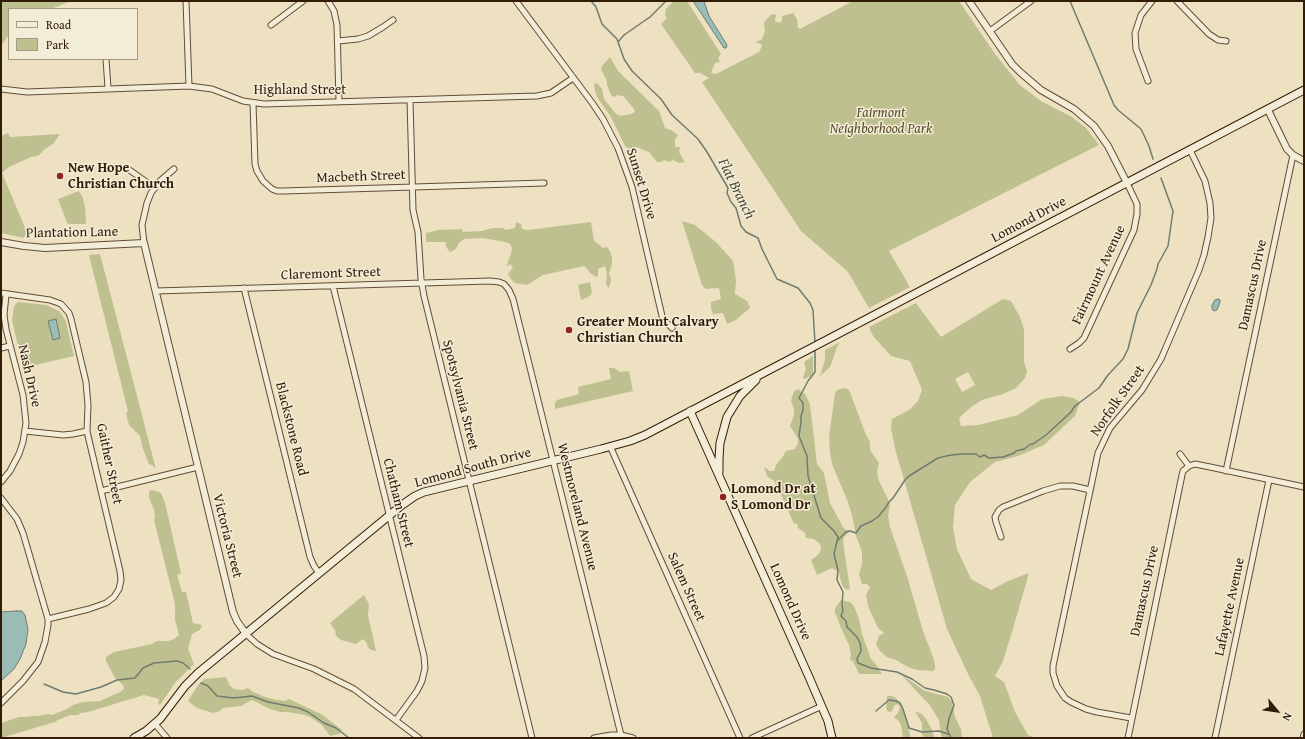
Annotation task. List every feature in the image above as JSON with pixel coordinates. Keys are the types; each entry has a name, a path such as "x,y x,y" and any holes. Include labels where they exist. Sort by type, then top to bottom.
{"main road":[{"name":"Lomond Drive","path":"832,738 828,721 822,706 690,411 1304,90"},
{"name":"Lomond Drive","path":"720,478 720,443 727,417 740,396 765,372"},
{"name":"Lomond South Drive","path":"134,738 155,724 168,710 185,686 196,675 402,505 415,496 424,492 638,438 690,411"}],"street":[{"path":"186,1 189,86"},
{"path":"271,25 303,1"},
{"path":"328,1 332,6 336,18 340,102"},
{"name":"Sunset Drive","path":"516,1 603,119 614,138 632,187 662,316 672,328"},
{"path":"969,1 1012,64 1030,82 1052,98 1074,109 1094,126 1108,146 1127,183"},
{"path":"990,31 1031,1"},
{"path":"1148,80 1138,54 1135,42 1135,33 1141,15 1152,1"},
{"path":"1177,1 1209,34 1218,40 1226,41"},
{"path":"338,41 358,39 368,36 380,30 392,20"},
{"path":"106,60 108,88"},
{"name":"Highland Street","path":"1,89 27,92 189,86 212,89 237,100 264,104 544,95 556,90 573,78"},
{"name":"Spotsylvania Street","path":"410,100 413,210 418,232 421,283 532,738"},
{"name":"Macbeth Street","path":"253,103 255,164 260,178 272,189 283,191 544,183"},
{"path":"1268,110 1287,149 1293,156 1304,161"},
{"name":"Norfolk Street","path":"1131,718 1097,712 1075,705 1065,698 1057,686 1053,673 1053,666 1096,461 1101,445 1110,428 1142,390 1161,359 1204,255 1211,218 1210,203 1205,181 1190,150"},
{"name":"Damascus Drive","path":"1226,471 1293,156"},
{"path":"128,169 155,188"},
{"path":"144,243 142,218 147,203 155,188 164,177 174,169"},
{"name":"Fairmount Avenue","path":"1070,349 1084,338 1134,230 1138,214 1137,204 1127,183"},
{"name":"Plantation Lane","path":"1,242 45,248 144,243"},
{"name":"Victoria Street","path":"144,243 233,612 246,634 257,644 273,654 314,669 341,682 366,697 419,738"},
{"name":"Claremont Street","path":"156,291 490,281 499,282 506,286"},
{"name":"Chatham Street","path":"333,286 425,662 424,677 420,686 396,720"},
{"name":"Westmoreland Avenue","path":"506,286 513,299 621,735"},
{"name":"Blackstone Road","path":"244,288 310,557 319,573"},
{"name":"Nash Drive","path":"1,482 16,462 25,431 23,395 6,332 4,294"},
{"name":"Gaither Street","path":"4,294 55,302 61,304 69,313 86,382 88,405 87,430 120,571 121,580 119,589 111,601 102,606 48,619"},
{"path":"1,348 10,346"},
{"path":"25,431 63,435 87,430"},
{"name":"Salem Street","path":"610,446 740,738"},
{"path":"1180,454 1189,466 1195,464 1304,487"},
{"name":"Damascus Drive","path":"1128,738 1182,475 1183,471 1189,466"},
{"path":"101,491 198,468"},
{"name":"Lafayette Avenue","path":"1215,738 1269,480"},
{"path":"1001,537 995,517 1003,506 1060,486 1072,486 1090,490"},
{"path":"1,498 13,514 23,533 48,619 48,631 38,662 23,681 1,703"},
{"path":"752,738 822,706"},
{"path":"155,724 167,738"},
{"path":"1303,738 1304,734"},
{"path":"594,738 621,735 633,738"}],"green space":[{"path":"3,1 71,1 54,8 8,8 8,37 1,46 1,4"},
{"name":"Fairmont Neighborhood Park","path":"674,1 687,1 721,54 718,58 720,62 715,63 711,73 716,74 759,52 762,46 761,44 755,42 761,40 763,37 765,21 772,14 776,15 775,21 780,23 782,16 793,13 797,19 798,28 800,29 853,1 959,1 995,54 1020,85 1041,101 1072,117 1086,128 1099,145 889,251 910,287 869,308 848,272 801,231 702,82 709,78 700,73 695,73 661,24 667,18 665,15 666,9"},
{"path":"610,57 618,71 659,111 665,128 678,135 675,140 675,147 680,147 679,152 685,162 679,163 673,160 669,162 664,160 657,162 649,152 636,147 629,149 625,146 611,117 597,97 595,91 594,84 597,83 602,89 604,99 616,114 621,116 635,112 623,96 617,95 615,97 611,95 607,81 601,69"},
{"path":"8,133 10,137 60,134 53,144 38,156 31,157 9,167 2,173 26,230 24,238 1,233 1,136"},
{"path":"79,191 83,198 85,207 86,224 69,224 67,223 58,199"},
{"path":"682,221 695,225 716,242 733,261 736,280 735,294 747,301 750,308 736,320 727,324 723,313 713,314 711,302 721,299 719,288 706,289 702,285"},
{"path":"516,222 521,224 522,229 528,230 591,222 594,241 602,248 607,247 612,258 609,273 611,280 609,288 606,284 607,274 605,266 598,269 598,276 595,277 584,266 543,275 527,285 515,283 508,274 513,267 510,264 506,267 511,254 512,248 510,244 483,238 464,239 459,243 456,249 450,252 446,247 446,242 426,242 426,233 438,230 462,229 463,232 503,228 506,230 515,228"},
{"path":"100,254 156,469 149,464 140,436 129,425 126,413 128,411 89,255"},
{"path":"590,282 592,293 590,296 581,300 578,285"},
{"path":"1003,299 1011,301 1020,317 1024,329 1024,362 1027,371 1025,378 1016,388 1003,394 982,400 971,407 959,418 961,426 978,425 1018,415 1042,399 1062,396 1073,398 1080,402 1075,416 1044,445 1018,456 995,462 970,482 955,505 953,527 957,549 971,579 991,590 1008,581 1029,573 1003,661 995,676 1004,682 1015,712 1028,735 1035,738 993,738 980,696 947,629 896,452 891,429 892,419 909,410 918,401 922,390 910,361 891,356 873,336 869,327 916,303 941,337","holes":["968,372 975,385 962,392 955,379"]},
{"path":"18,302 46,305 59,311 66,322 74,356 23,368 12,320 14,306"},
{"path":"840,342 830,367 820,376 825,360 825,350"},
{"path":"813,356 813,373 811,376 804,379 806,369 804,362"},
{"path":"609,368 614,368 620,372 629,371 633,391 555,409 555,403 557,400 579,394 578,387 611,379"},
{"path":"843,388 848,389 850,392 870,442 870,450 879,463 877,471 878,479 890,505 888,516 890,527 907,576 923,631 933,657 935,669 933,671 917,670 908,667 887,657 880,651 876,644 879,636 884,633 878,628 868,606 866,595 870,587 867,584 862,584 859,574 862,564 862,552 856,536 852,515 833,467 830,454 829,437 835,393 837,390"},
{"path":"798,389 806,395 810,405 817,464 824,473 830,503 844,529 850,531 844,537 843,542 850,589 847,590 843,587 839,572 832,568 817,575 811,560 818,555 821,550 820,544 814,539 806,538 805,533 798,528 797,523 794,524 780,492 777,492 774,481 767,476 764,467 770,471 774,471 776,465 786,451 795,449 798,443 798,439 790,426 794,415 794,409 791,401 794,391"},
{"path":"152,490 161,493 165,503 181,573 177,575 182,592 186,592 193,623 202,625 200,630 192,634 188,649 194,664 175,683 160,705 158,704 159,699 144,695 78,715 70,715 55,722 1,738 1,724 4,722 19,717 48,714 52,715 73,705 83,702 100,701 120,692 124,689 123,685 115,678 106,661 106,657 114,652 152,644 157,641 168,641 179,635 175,620 175,604 154,520 154,510 149,497 149,491"},
{"path":"364,595 369,604 368,615 376,651 371,650 363,639 356,644 341,640 336,636 335,630 330,623"},
{"path":"841,600 850,602 854,606 871,659 882,674 859,674 853,661 850,660 851,655 849,645 835,612 835,608"},
{"path":"902,675 925,691 948,697 952,702 955,717 961,729 962,738 944,738 941,735 939,720 929,704"},
{"path":"226,677 230,686 234,689 242,690 248,688 253,692 268,698 284,701 289,699 321,714 342,730 339,734 330,736 322,725 310,717 288,712 280,712 252,700 241,706 223,708 220,711 213,713 197,708 188,701 198,685 204,679"},
{"path":"887,696 896,698 902,705 911,738 903,738 901,725 894,717 898,713 900,708 899,705 897,704 894,706 892,711 889,712 886,709"},
{"path":"915,711 922,714 926,719 935,738 924,738 922,734 922,723"}],"water":[{"path":"693,1 704,1 709,16 727,45 726,48 724,48"},
{"path":"1218,299 1220,302 1217,310 1214,311 1212,309 1212,305 1215,300"},
{"path":"56,319 60,338 53,340 48,321"},
{"path":"22,611 25,615 28,629 26,644 14,669 1,681 1,612"}],"waterway":[{"name":"Flat Branch","path":"591,1 596,7 602,24 617,39 624,59 632,71 661,99 672,115 698,139 707,152 728,188 727,193 731,202 736,208 741,226 746,232 758,238 777,279 798,288 810,303 813,310 815,343"},
{"path":"618,42 624,35 650,17 666,1"},
{"path":"1070,1 1114,105 1141,129 1153,159"},
{"path":"838,540 846,532 850,531 856,533 861,526 878,517 909,476 938,458 963,454 976,454 980,457 984,455 989,458 1003,457 1024,449 1046,435 1071,412 1075,406 1099,388 1108,375 1123,359 1128,349 1137,313 1151,285 1158,264 1168,246 1173,211 1161,178"},
{"name":"Flat Branch","path":"815,349 815,372 808,381 799,398 803,403 799,436 807,456 808,476 821,518 838,537 834,554 838,570 837,580 843,592 843,611 841,616 846,621 847,627 857,637 860,643 861,651 857,659 858,663 871,668 897,672 912,679 925,688 947,694 951,697 954,705 947,729 951,738"},
{"path":"44,684 63,692 76,694 101,687 117,680 135,678 143,668 154,663 177,661 183,663 190,669"},
{"path":"201,683 208,686 217,696 234,698 252,696 268,702 299,708 308,712 324,723 336,728 349,738"},
{"path":"876,711 889,700 896,701 900,703 903,709 909,728 922,732 939,731 948,734"}],"place":[{"name":"New Hope Christian Church","path":"60,176"},
{"name":"Greater Mount Calvary Christian Church","path":"569,330"},
{"name":"Lomond Dr at S Lomond Dr","path":"723,497"}]}
